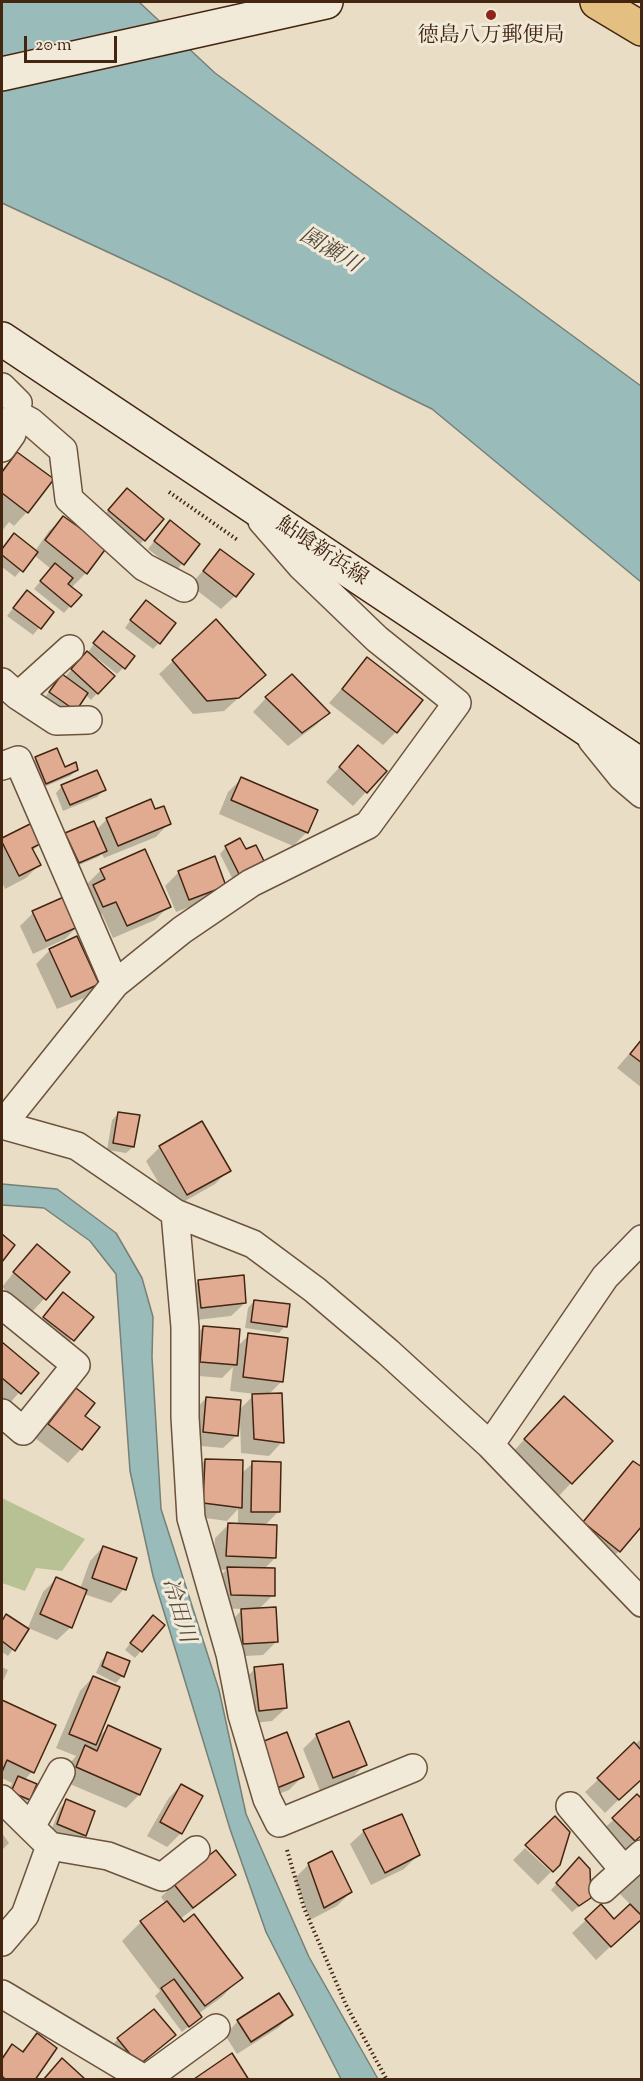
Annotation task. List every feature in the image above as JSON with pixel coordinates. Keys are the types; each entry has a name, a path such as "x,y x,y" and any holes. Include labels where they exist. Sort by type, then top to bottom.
{"highway":[{"path":"597,2 642,29"}],"main road":[{"path":"2,74 324,2"},
{"name":"鮎喰新浜線","path":"2,339 642,766"}],"street":[{"path":"2,387 18,403 12,434 2,448"},
{"path":"16,414 31,422 63,450 69,499 144,567 184,588"},
{"path":"244,501 301,566 376,639 457,703 368,825 252,883 182,930 115,984 2,1125 77,1146 175,1213 253,1245 315,1290 388,1352 490,1445 642,1603"},
{"path":"70,649 10,689 56,721 88,720"},
{"path":"581,726 622,777 642,795"},
{"path":"2,765 18,760 115,984"},
{"path":"175,1213 184,1327 185,1417 191,1518 230,1654 245,1726 267,1799 279,1823 413,1768"},
{"path":"490,1445 605,1277 642,1239"},
{"path":"2,1305 76,1365 23,1431 2,1413"},
{"path":"31,1827 61,1772"},
{"path":"2,1799 50,1846 108,1856 162,1877 196,1850"},
{"path":"570,1806 633,1862 603,1889"},
{"path":"2,1942 25,1915 50,1846"},
{"path":"2,1994 146,2079 216,2028"}],"path":[{"path":"279,1823 304,1908 346,2005 387,2079"}],"green space":[{"path":"2,1498 85,1539 62,1571 36,1568 25,1591 2,1583"}],"water":[{"name":"園瀬川","path":"2,2 139,2 215,73 641,386 641,582 432,409 168,280 2,203"},
{"name":"冷田川","path":"2,1184 57,1189 116,1233 142,1278 153,1317 152,1357 161,1509 219,1690 246,1814 309,1957 378,2079 341,2079 266,1932 230,1829 153,1576 130,1471 116,1274 90,1241 44,1208 2,1205"}],"building":[{"path":"17,452 54,479 28,513 2,493 2,472"},
{"path":"127,488 164,519 145,541 108,510"},
{"path":"63,516 107,547 87,574 45,540"},
{"path":"170,520 200,544 184,565 154,541"},
{"path":"14,533 38,552 23,572 2,555 2,549"},
{"path":"220,549 254,574 236,597 203,571"},
{"path":"55,563 73,578 68,584 82,595 71,607 40,581"},
{"path":"27,590 54,612 41,629 13,608"},
{"path":"146,600 176,623 160,644 130,620"},
{"path":"216,619 266,675 239,698 207,701 172,660"},
{"path":"103,631 135,656 125,669 93,643"},
{"path":"87,651 115,676 98,694 71,669"},
{"path":"367,657 423,700 397,733 342,689"},
{"path":"62,674 88,693 76,711 49,692"},
{"path":"292,674 330,713 302,733 265,697"},
{"path":"358,745 387,771 367,793 339,767"},
{"path":"57,748 65,767 76,762 78,770 46,784 35,757"},
{"path":"97,770 106,790 70,805 61,785"},
{"path":"241,777 318,810 308,833 231,800"},
{"path":"151,799 155,809 164,806 171,824 118,846 106,818"},
{"path":"94,821 107,851 79,863 65,833"},
{"path":"34,822 44,842 32,848 41,865 19,876 2,838"},
{"path":"240,838 246,849 256,845 266,865 240,876 225,846"},
{"path":"145,849 171,907 127,926 116,902 103,907 93,885 105,879 100,869"},
{"path":"215,856 226,886 189,900 178,871"},
{"path":"66,896 80,926 46,941 32,911"},
{"path":"77,936 99,984 71,997 49,949"},
{"path":"642,1039 642,1063 630,1054"},
{"path":"118,1112 140,1115 134,1147 113,1143"},
{"path":"202,1121 231,1171 187,1195 159,1146"},
{"path":"2,1234 15,1245 2,1262"},
{"path":"37,1244 70,1272 46,1300 13,1272"},
{"path":"244,1275 246,1303 201,1308 198,1280"},
{"path":"63,1292 94,1317 74,1341 43,1317"},
{"path":"254,1300 290,1304 287,1327 251,1322"},
{"path":"203,1326 240,1329 237,1365 200,1362"},
{"path":"248,1333 288,1338 283,1382 243,1377"},
{"path":"2,1342 39,1373 21,1394 2,1378"},
{"path":"76,1388 95,1403 85,1416 100,1427 82,1450 48,1424"},
{"path":"282,1393 284,1443 254,1439 252,1394"},
{"path":"564,1396 613,1441 572,1484 524,1439"},
{"path":"206,1397 241,1400 238,1436 203,1432"},
{"path":"205,1459 243,1460 242,1508 203,1503"},
{"path":"252,1461 281,1462 280,1512 251,1512"},
{"path":"633,1461 642,1467 642,1526 620,1552 583,1522"},
{"path":"228,1523 277,1525 276,1558 226,1556"},
{"path":"103,1546 137,1558 126,1590 92,1578"},
{"path":"227,1567 275,1568 275,1596 231,1595"},
{"path":"56,1577 87,1590 72,1628 40,1614"},
{"path":"276,1607 278,1642 243,1644 241,1609"},
{"path":"6,1614 29,1629 15,1651 2,1641 2,1621"},
{"path":"153,1615 165,1625 142,1652 130,1643"},
{"path":"107,1652 130,1661 124,1677 102,1666"},
{"path":"283,1664 287,1708 259,1711 254,1667"},
{"path":"93,1676 120,1687 96,1745 69,1734"},
{"path":"2,1700 56,1725 34,1773 7,1760 2,1772"},
{"path":"349,1721 367,1765 333,1778 316,1734"},
{"path":"108,1725 161,1749 140,1795 76,1767 85,1745 97,1751"},
{"path":"287,1732 304,1777 277,1788 259,1743"},
{"path":"634,1742 642,1751 642,1779 619,1800 597,1778"},
{"path":"18,1776 37,1784 30,1800 11,1792"},
{"path":"181,1784 203,1796 182,1834 160,1822"},
{"path":"637,1794 642,1799 642,1835 635,1841 612,1818"},
{"path":"66,1799 95,1811 86,1836 57,1824"},
{"path":"402,1814 420,1855 385,1873 363,1830"},
{"path":"555,1816 570,1832 560,1865 553,1872 525,1845"},
{"path":"216,1850 236,1875 193,1908 173,1883"},
{"path":"332,1851 352,1892 324,1908 308,1863"},
{"path":"579,1857 590,1869 591,1898 579,1906 556,1883"},
{"path":"167,1901 184,1922 194,1914 243,1978 205,2006 140,1921"},
{"path":"601,1904 614,1919 630,1904 642,1916 642,1919 611,1947 585,1919"},
{"path":"174,1979 202,2017 189,2027 161,1988"},
{"path":"279,1993 293,2015 251,2042 237,2020"},
{"path":"154,2009 176,2035 139,2065 117,2038"},
{"path":"37,2033 57,2048 35,2080 6,2080 2,2076 2,2059 12,2044 23,2052"},
{"path":"232,2053 249,2080 194,2080 194,2079"},
{"path":"62,2058 85,2079 85,2080 43,2080"}],"place":[{"name":"徳島八万郵便局","path":"491,15"}]}
